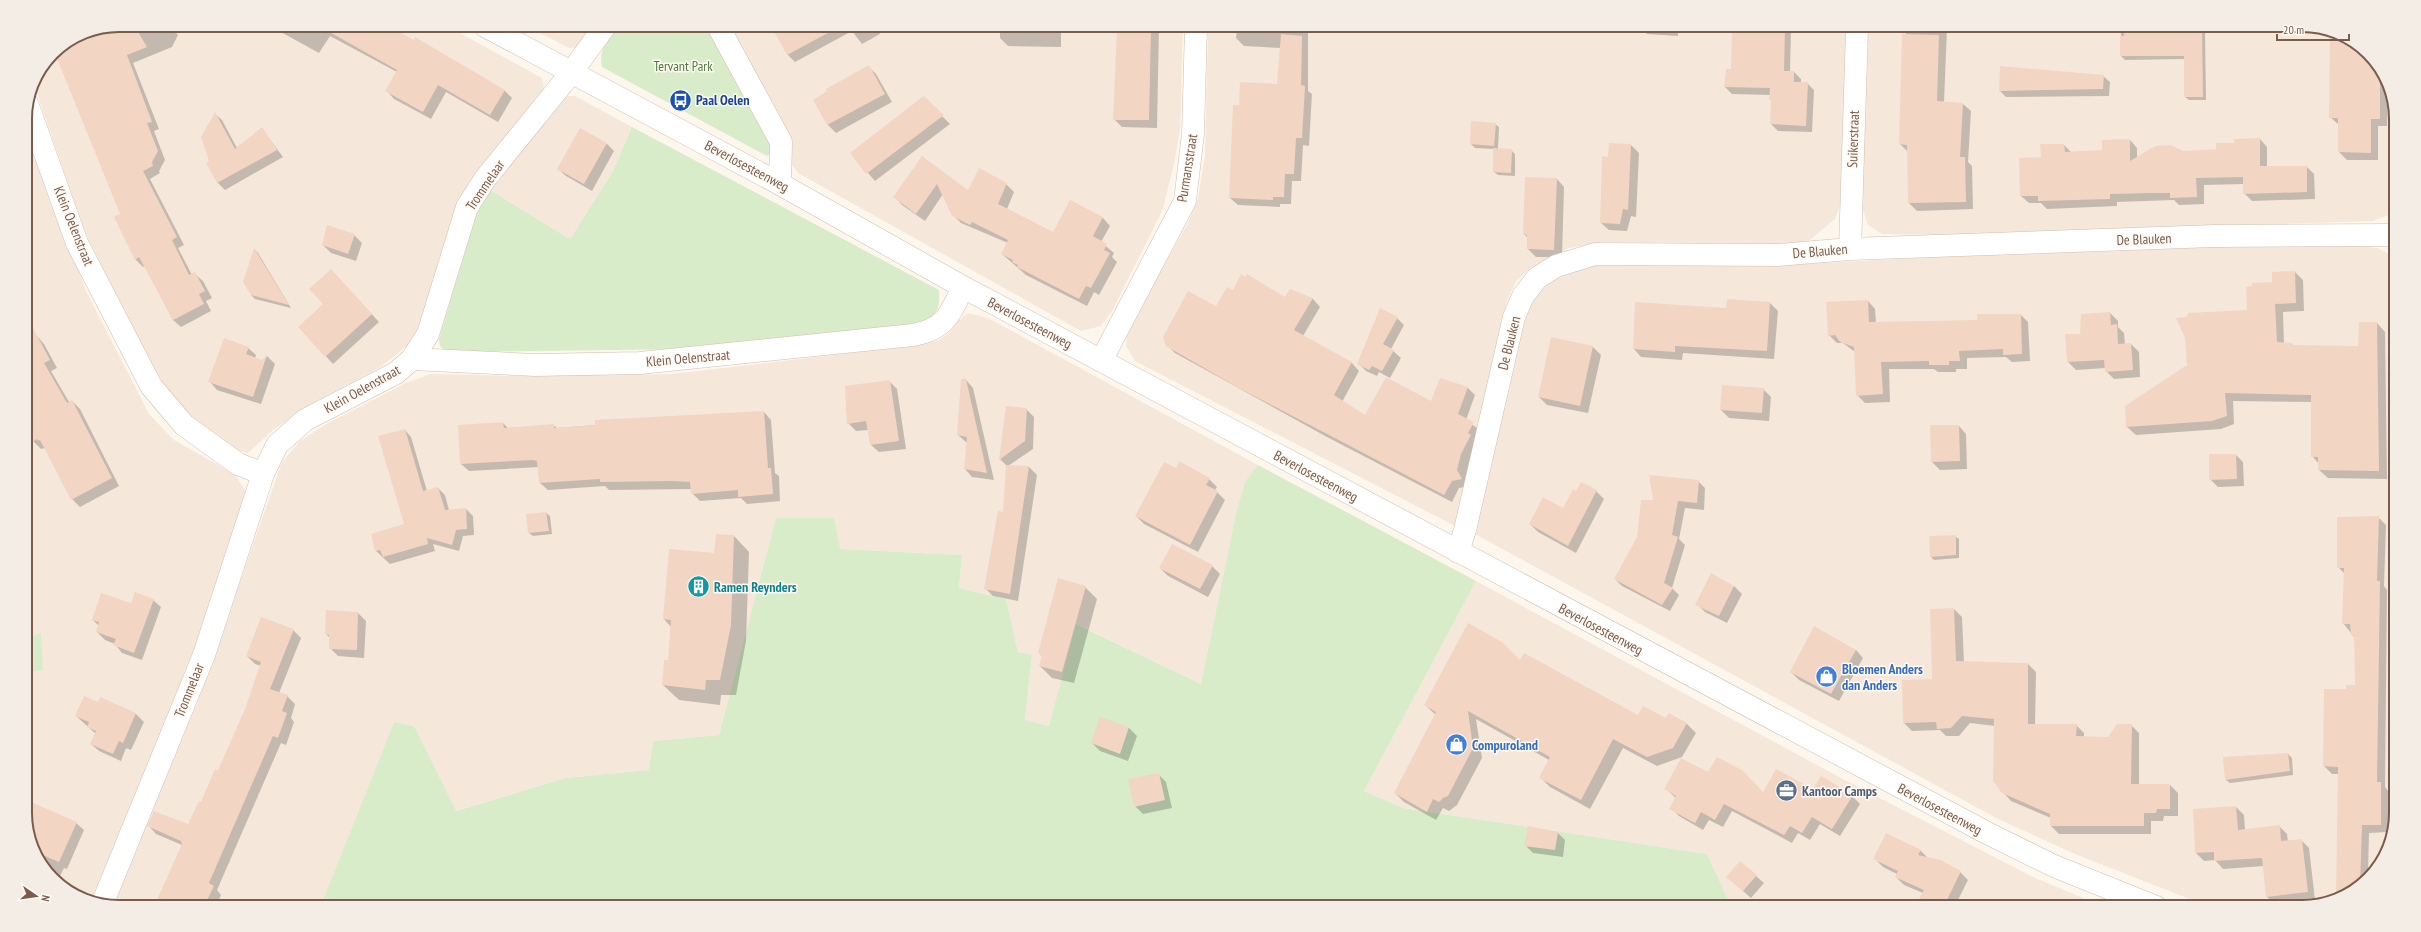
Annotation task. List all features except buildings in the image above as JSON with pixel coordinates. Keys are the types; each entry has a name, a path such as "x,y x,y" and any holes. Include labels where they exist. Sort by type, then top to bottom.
{"street":[{"name":"Beverlosesteenweg","path":"496,32 780,184 963,287 1986,833 2054,866 2139,900"},
{"name":"Trommelaar","path":"412,359 428,334 467,207 485,179 571,73 601,32"},
{"path":"721,32 781,142 780,184"},
{"name":"Purmansstraat","path":"1101,361 1185,201 1193,134 1196,32"},
{"name":"Suikerstraat","path":"1850,249 1857,32"},
{"name":"Klein Oelenstraat","path":"32,115 77,242 150,386 184,425 238,464 262,474 277,445 305,420 396,373 412,359 535,365 640,363 913,334 936,328 946,320 963,287"},
{"name":"De Blauken","path":"1458,552 1466,530 1514,317 1523,296 1537,278 1556,266 1595,254 1777,255 1850,249 2214,236 2389,235"},
{"name":"Trommelaar","path":"104,898 204,655 262,474"}],"shaded area":[{"path":"119,32 458,32 542,78 544,88 538,99 497,151 419,336 379,368 318,400 274,429 248,453 232,449 208,432 169,394 143,348 84,230 37,92 44,75 57,57 80,41 91,37"},
{"path":"538,32 594,32 582,47 569,48"},
{"path":"733,32 1183,32 1180,129 1174,164 1163,209 1112,311 1101,326 1081,331 798,173 792,165 791,150"},
{"path":"1208,32 1847,32 1842,200 1835,219 1805,244 1603,242 1569,248 1531,268 1516,281 1507,301 1455,526 1135,361 1126,346 1127,329 1187,225 1198,199 1205,155"},
{"path":"1868,32 2314,33 2325,35 2341,41 2364,57 2377,75 2387,102 2389,113 2389,214 2373,221 1941,235 1882,234 1868,225 1862,207"},
{"path":"565,96 575,96 632,127 612,173 570,239 490,190"},
{"path":"32,147 87,293 149,414 174,440 234,474 246,491 242,513 199,643 94,896 80,891 57,875 41,852 34,830 32,819 32,672 42,670 41,633 32,636"},
{"path":"2324,243 2378,248 2389,254 2389,813 2384,841 2377,857 2364,875 2341,891 2308,900 2192,900 2075,854 1998,819 1473,533 1522,321 1537,293 1557,278 1589,266 1785,265 2139,246"},
{"path":"968,313 988,318 1258,465 1245,483 1236,513 1201,684 1077,624 1049,726 1025,720 1032,656 1018,652 1006,599 959,588 962,555 840,549 776,518 719,735 653,741 649,770 565,778 455,811 414,726 394,722 323,900 114,900 198,701 282,462 300,441 328,423 406,383 431,374 518,376 672,374 918,345 939,340 949,333 958,321"},
{"path":"1476,581 1841,778 2035,878 2088,900 1728,900 1707,854 1403,808 1364,791"}],"green space":[{"name":"Tervant Park","path":"613,32 710,32 773,147 772,153 767,156 602,67 601,55"},
{"path":"632,127 939,290 939,303 936,312 918,325 701,349 447,352 440,346 439,339 476,215 490,190 570,239 612,173"},
{"path":"1258,465 1476,581 1364,791 1403,808 1707,854 1728,900 323,900 394,722 414,726 456,811 565,778 649,770 653,741 719,735 776,518 834,518 840,549 962,555 959,588 1006,599 1018,652 1032,655 1025,720 1049,726 1076,624 1201,684 1236,513 1245,482"},
{"path":"41,633 43,670 32,672 32,636"}],"place":[{"name":"Paal Oelen","path":"680,100"},
{"name":"Ramen Reynders","path":"699,587"},
{"name":"Bloemen Anders dan Anders","path":"1826,677"},
{"name":"Compuroland","path":"1456,745"},
{"name":"Kantoor Camps","path":"1786,791"}]}
